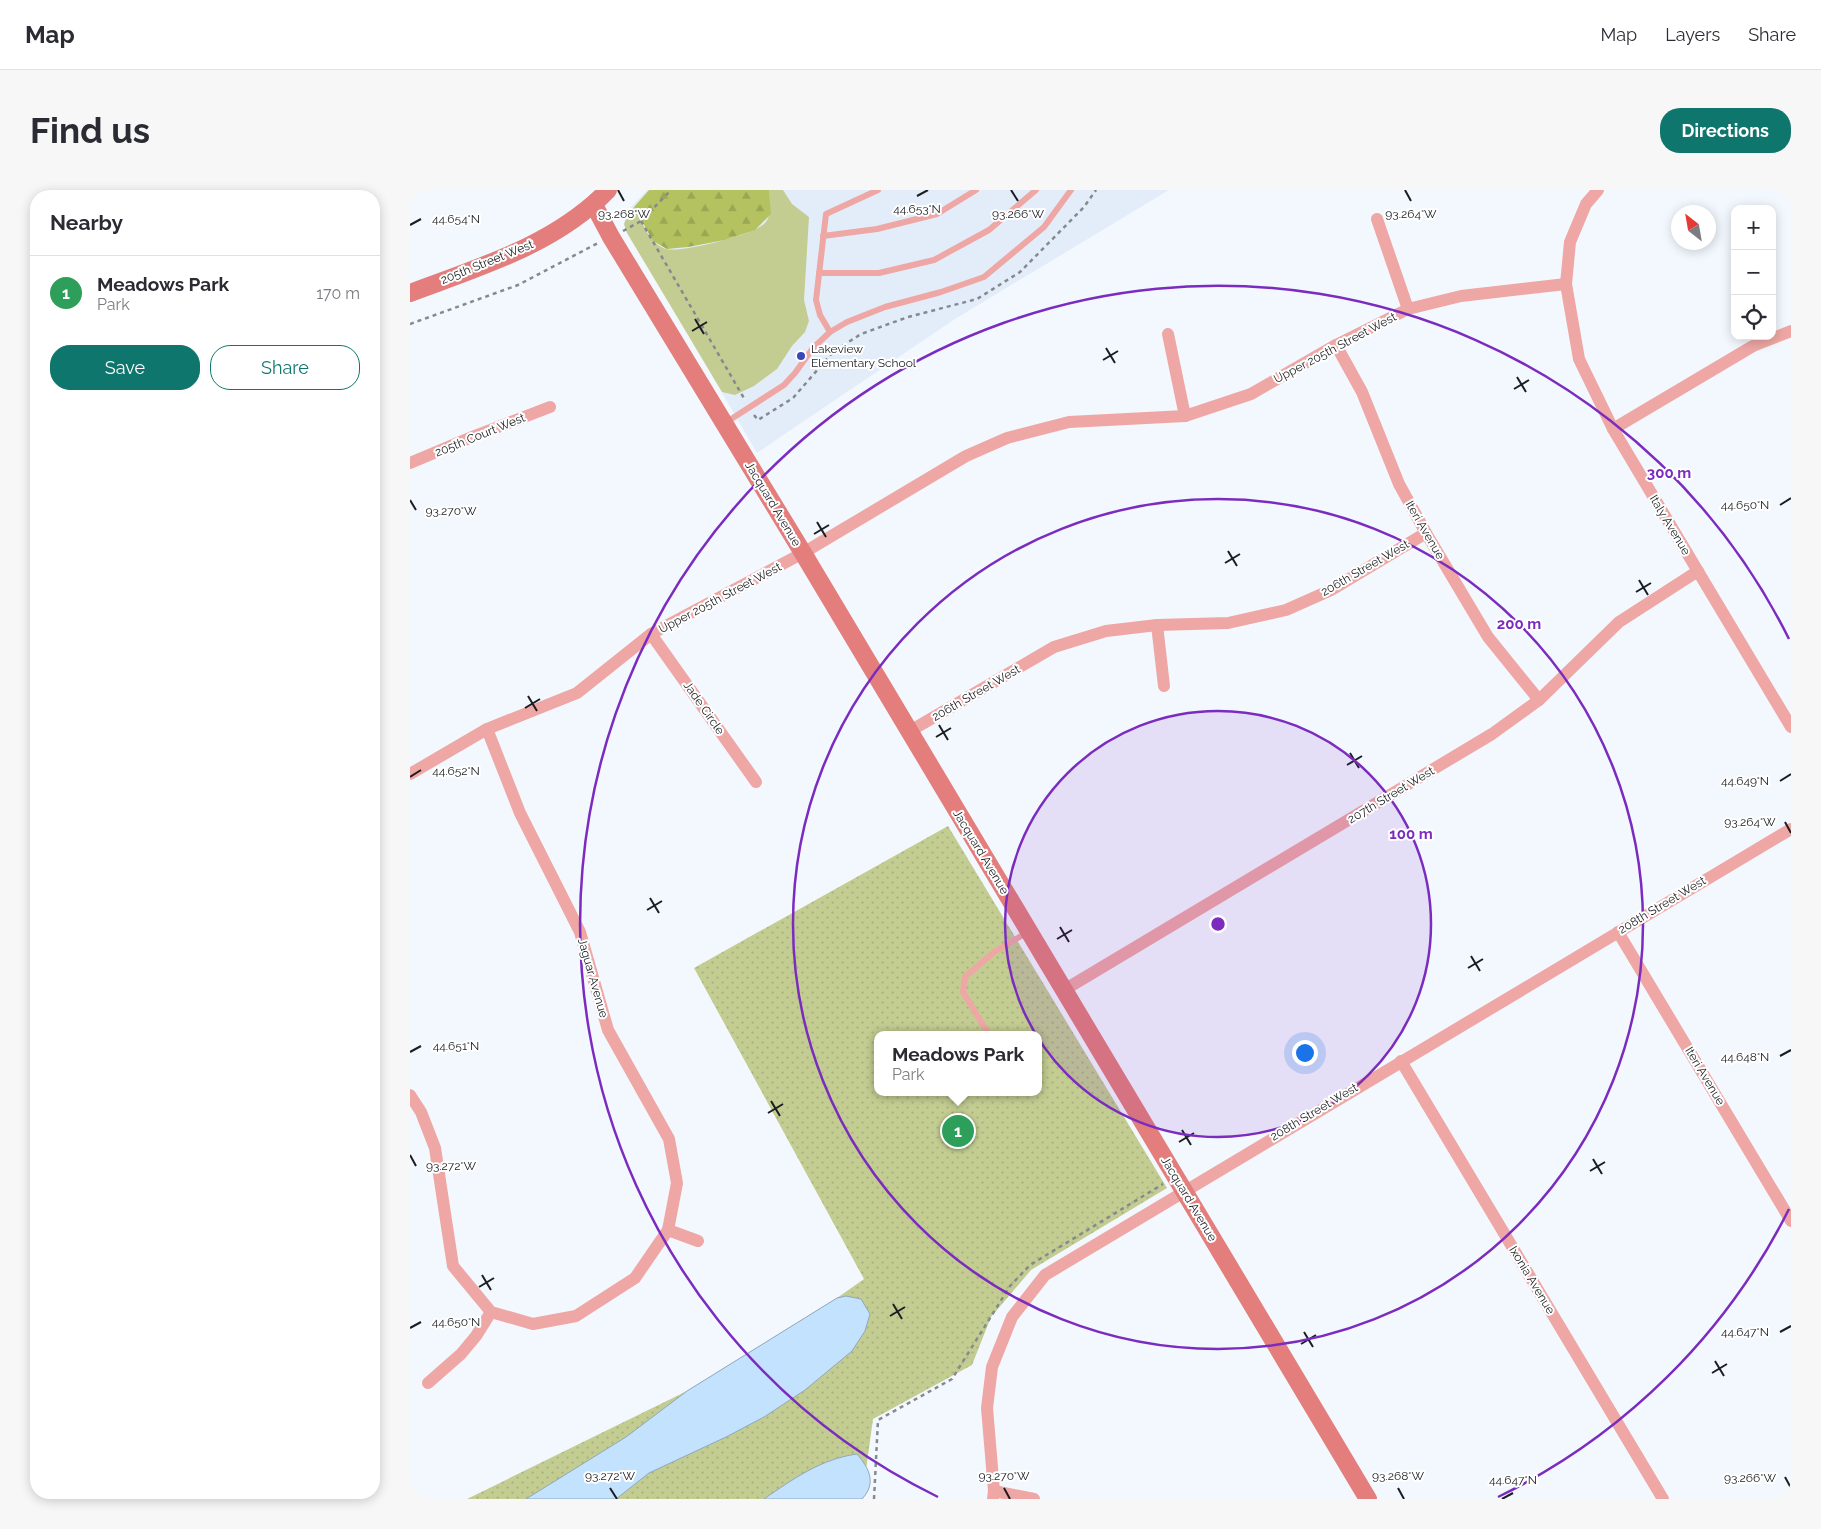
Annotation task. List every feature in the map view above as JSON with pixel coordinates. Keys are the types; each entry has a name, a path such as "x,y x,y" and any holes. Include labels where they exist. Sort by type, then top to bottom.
{"street":[{"name":"205th Street West","path":"410,293 509,255 553,233 594,205 608,190"},
{"path":"1566,284 1570,242 1586,204 1598,190"},
{"name":"Jacquard Avenue","path":"594,205 611,237 910,731 1368,1499"},
{"path":"1377,220 1408,309"},
{"name":"Upper 205th Street West","path":"410,774 487,729 577,693 651,634 803,554 966,456 1007,438 1068,422 1185,416 1251,394 1336,345 1408,309 1461,296 1566,284"},
{"name":"Italy Avenue","path":"1566,284 1579,359 1613,429 1791,727"},
{"path":"1613,429 1753,346 1791,331"},
{"path":"1168,334 1185,416"},
{"name":"Iteri Avenue","path":"1336,345 1362,392 1399,484 1426,533 1488,637 1539,700"},
{"name":"205th Court West","path":"410,463 472,436 550,407"},
{"name":"206th Street West","path":"910,731 1054,647 1106,631 1157,625 1228,623 1286,610 1331,590 1426,533"},
{"name":"207th Street West","path":"1064,990 1492,734 1539,700 1619,622 1698,571"},
{"path":"1157,625 1164,686"},
{"name":"Jade Circle","path":"651,634 756,782"},
{"name":"Jaguar Avenue","path":"487,729 520,813 580,932 608,1030 669,1140 677,1184 668,1230 635,1278 576,1316 533,1324 491,1312"},
{"name":"208th Street West","path":"994,1495 987,1408 992,1367 1012,1317 1045,1275 1791,828"},
{"name":"Iteri Avenue","path":"1618,932 1791,1221"},
{"name":"Ixonia Avenue","path":"1401,1061 1663,1499"},
{"path":"410,1095 421,1112 436,1148 453,1266 491,1312 476,1336 461,1354 428,1383"},
{"path":"668,1230 698,1241"},
{"path":"994,1495 1034,1499"}],"lane":[{"path":"830,332 820,315 816,300 826,214 878,190"},
{"path":"823,236 877,229 938,214 976,190"},
{"path":"818,273 879,273 934,260 989,230 1036,190"},
{"path":"725,423 784,385 813,348 830,332 847,322 867,313 941,292 984,277 1044,227 1071,190"},
{"path":"987,1031 963,992 966,977 994,952 1029,932"}],"path":[{"path":"410,324 518,285"}],"shaded area":[{"name":"Lakeview Elementary School","path":"647,190 1169,190 955,319 757,453 624,224 627,211"}],"green space":[{"path":"649,190 769,190 771,214 755,230 725,240 667,249 653,241 634,207"},
{"path":"769,190 783,190 792,204 809,217 804,300 809,321 805,332 792,346 777,369 754,386 735,395 722,392 627,233 624,224 628,214 634,207 651,237 660,246 674,250 701,246 747,233 765,223 770,212"},
{"path":"948,826 1167,1188 1031,1270 991,1317 972,1365 873,1419 862,1499 467,1499 687,1391 837,1298 864,1279 694,968"}],"water":[{"path":"846,1296 861,1299 870,1314 865,1331 852,1351 805,1390 764,1417 649,1473 616,1499 526,1499 626,1437 687,1391 837,1298"},
{"path":"857,1454 870,1476 867,1493 862,1499 764,1499 819,1465"}],"place":[{"name":"Lakeview Elementary School","path":"801,356"},
{"name":"Meadows Park","path":"958,1131"}]}
